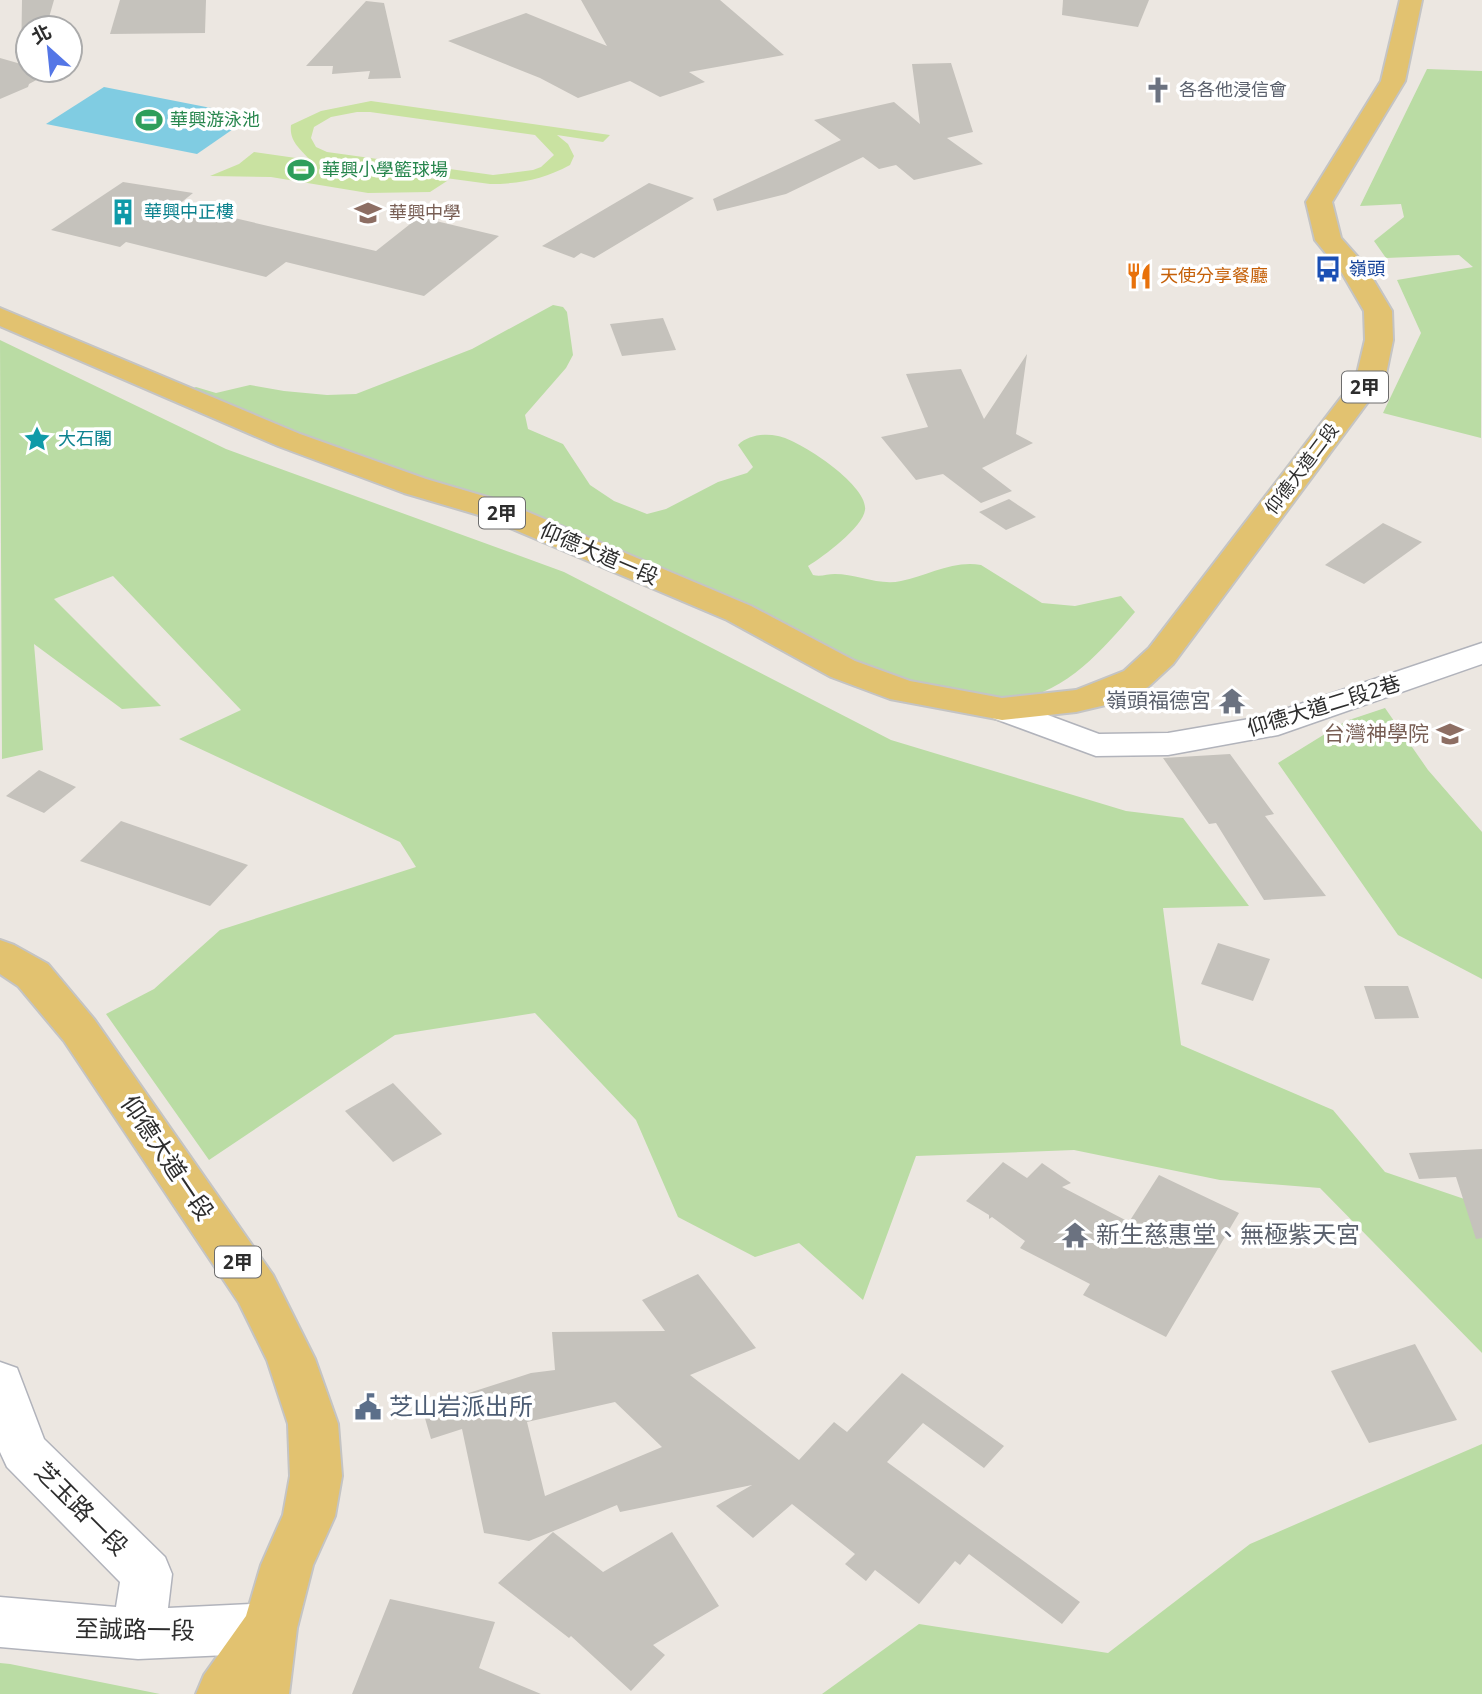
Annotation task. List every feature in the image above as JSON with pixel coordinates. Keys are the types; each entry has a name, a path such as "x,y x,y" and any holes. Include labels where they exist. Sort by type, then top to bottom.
{"main road":[{"name":"仰德大道二段","path":"1002,709 1082,700 1117,688 1148,669 1202,604 1370,379 1379,340 1378,311 1354,270 1328,240 1319,202 1393,81 1411,0"},
{"name":"仰德大道一段","path":"0,316 289,440 415,486 493,509 739,613 865,679 930,698 1002,709"},
{"name":"仰德大道一段","path":"0,955 33,975 79,1030 256,1289 291,1359 313,1424 316,1476 309,1516 287,1565 270,1628"},
{"name":"2甲","path":"224,1694 270,1628"},
{"name":"2甲","path":"261,1694 270,1628"}],"street":[{"name":"仰德大道二段2巷","path":"1002,709 1096,745 1168,744 1266,727 1482,653"},
{"name":"芝玉路一段","path":"0,1383 24,1452 147,1574 138,1634"},
{"name":"至誠路一段","path":"0,1622 138,1634 270,1628"}],"green space":[{"path":"1427,69 1482,71 1481,438 1383,413 1421,333 1397,280 1473,267 1459,255 1386,258 1374,241 1404,217 1401,204 1360,206"},
{"path":"371,101 610,135 603,142 557,135 568,144 574,156 570,165 532,180 512,183 490,184 342,164 447,181 430,192 368,193 271,177 210,176 239,164 254,152 310,160 294,141 291,125 321,111","holes":["370,112 535,135 554,155 541,167 533,170 493,175 327,152 316,147 311,138 314,127 331,117"]},
{"path":"553,305 563,307 567,312 573,355 566,368 525,415 528,429 563,444 590,485 614,501 647,514 666,509 718,482 747,473 753,467 738,445 746,439 778,436 801,446 831,466 845,477 863,500 863,517 850,533 808,566 813,575 832,574 893,582 960,565 981,565 1042,603 1075,606 1121,596 1135,612 1076,672 1041,693 1021,699 988,701 899,686 303,442 188,390 196,387 216,393 250,385 327,395 356,394 472,349"},
{"path":"0,340 226,449 564,572 891,740 1126,811 1183,818 1249,906 1163,908 1181,1045 1333,1110 1385,1172 1482,1205 1482,1353 1320,1188 1220,1180 1074,1150 916,1156 863,1300 799,1243 755,1257 678,1217 636,1120 535,1013 395,1035 209,1160 106,1014 154,989 220,930 416,867 400,842 179,739 241,710 113,576 54,599 161,706 122,709 34,644 43,750 2,759"},
{"path":"1385,708 1428,770 1482,832 1482,979 1398,935 1278,763 1346,721"},
{"path":"1482,1444 1482,1694 822,1694 919,1624 1108,1653 1250,1544"},
{"path":"0,1663 10,1664 160,1694 0,1694"}],"water":[{"name":"華興游泳池","path":"104,87 252,116 197,154 46,124"}],"building":[{"path":"22,0 54,0 50,14 22,14"},
{"path":"120,0 206,0 205,33 110,34"},
{"path":"581,0 720,0 784,55 689,72 705,82 660,97 630,81 578,98 540,78 448,41 526,13 607,46"},
{"path":"1063,0 1149,0 1138,27 1062,15"},
{"path":"366,1 384,3 401,78 368,79 370,71 332,74 333,66 306,66"},
{"path":"0,58 14,62 14,84 29,84 28,87 0,99"},
{"path":"951,63 973,132 947,138 983,164 914,180 896,165 879,169 863,157 786,194 717,211 713,199 841,140 814,120 894,102 920,124 912,64"},
{"path":"123,182 193,193 178,205 376,251 419,217 499,236 424,296 286,262 266,277 126,242 120,247 51,230"},
{"path":"649,183 694,198 594,258 581,253 574,258 542,246"},
{"path":"663,318 676,350 622,356 610,324"},
{"path":"1027,354 1016,434 1033,443 982,468 1012,491 981,503 943,474 916,480 881,437 928,427 906,374 961,369 984,419"},
{"path":"1009,499 1036,517 1006,530 979,512"},
{"path":"1383,523 1422,542 1364,584 1325,565"},
{"path":"1230,754 1274,814 1265,816 1326,896 1264,900 1216,823 1209,824 1163,758"},
{"path":"39,770 76,787 44,813 6,796"},
{"path":"121,821 248,865 210,906 80,861"},
{"path":"1218,943 1270,959 1253,1001 1201,984"},
{"path":"1364,986 1408,986 1419,1018 1375,1019"},
{"path":"393,1083 442,1134 393,1162 345,1111"},
{"path":"1482,1149 1482,1238 1476,1239 1456,1177 1419,1179 1409,1153"},
{"path":"1003,1162 1027,1178 1042,1163 1071,1183 1062,1187 1129,1222 1159,1175 1239,1213 1166,1337 1083,1295 1090,1284 1020,1248 1025,1241 966,1201"},
{"path":"698,1274 756,1348 690,1375 799,1460 834,1422 847,1432 902,1373 1004,1446 984,1468 923,1423 887,1462 1080,1602 1062,1624 969,1554 960,1565 955,1561 919,1604 875,1570 866,1581 845,1564 855,1554 792,1504 753,1538 716,1506 752,1485 620,1512 617,1505 529,1541 484,1533 462,1429 431,1439 422,1408 531,1373 555,1370 552,1332 665,1331 642,1300","holes":["615,1402 662,1447 545,1496 527,1422"]},
{"path":"1415,1344 1457,1420 1369,1443 1331,1371"},
{"path":"553,1532 603,1572 672,1532 719,1606 653,1645 665,1655 631,1691 571,1636 569,1638 498,1583"},
{"path":"390,1599 495,1622 479,1668 541,1694 352,1694"}],"place":[{"name":"各各他浸信會","path":"1158,90"},
{"name":"華興游泳池","path":"149,120"},
{"name":"華興小學籃球場","path":"301,170"},
{"name":"華興中正樓","path":"123,212"},
{"name":"華興中學","path":"368,213"},
{"name":"嶺頭","path":"1328,269"},
{"name":"天使分享餐廳","path":"1139,276"},
{"name":"大石閣","path":"37,439"},
{"name":"嶺頭福德宮","path":"1232,701"},
{"name":"台灣神學院","path":"1450,734"},
{"name":"新生慈惠堂、無極紫天宮","path":"1075,1235"},
{"name":"芝山岩派出所","path":"368,1407"}]}
